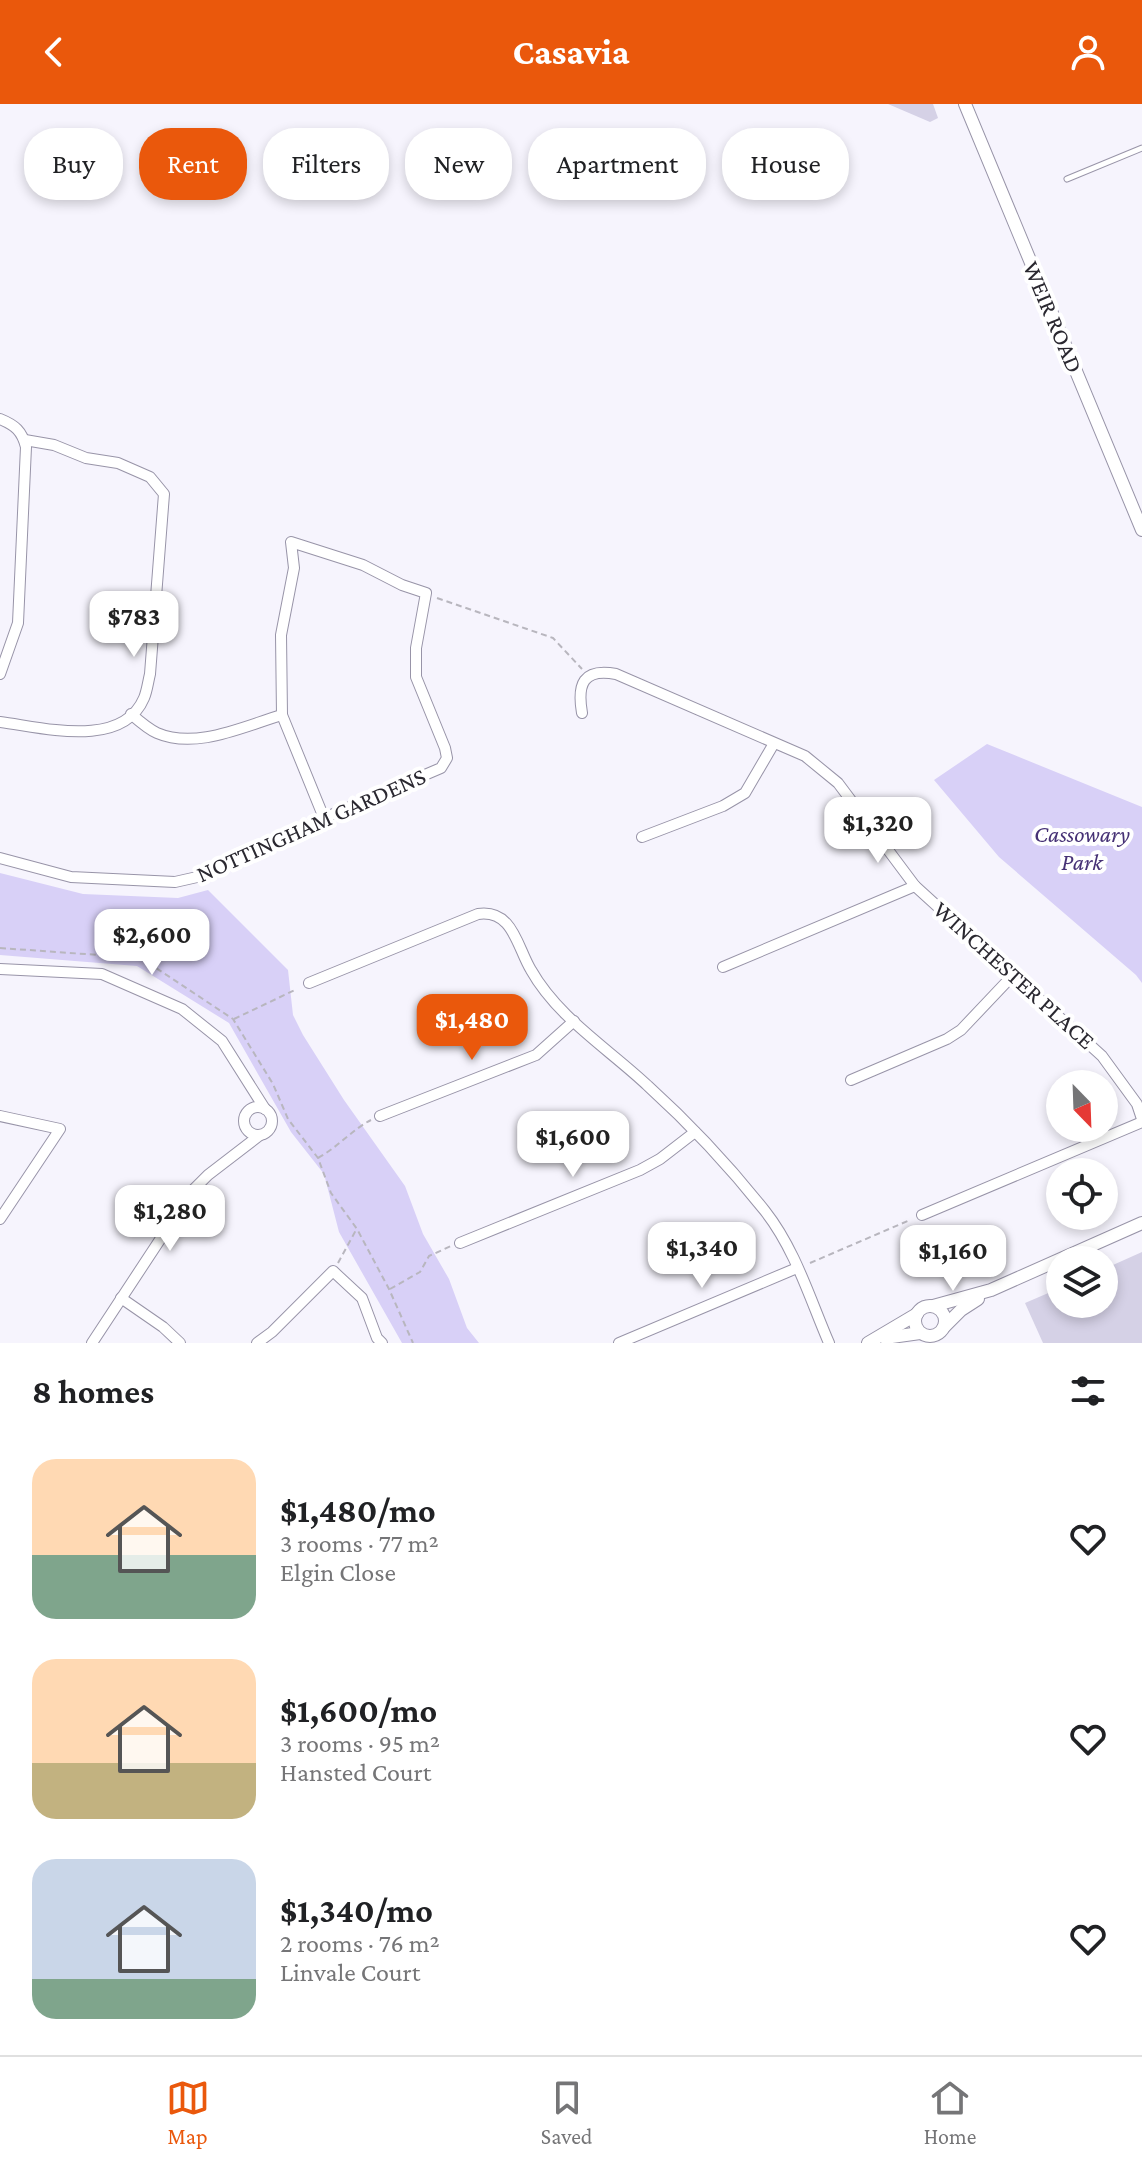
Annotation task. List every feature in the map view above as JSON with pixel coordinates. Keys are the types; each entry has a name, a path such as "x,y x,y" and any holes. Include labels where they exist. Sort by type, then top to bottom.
{"street":[{"name":"WEIR ROAD","path":"965,104 1142,530"},
{"path":"0,419 11,423 25,440 18,623 0,674"},
{"path":"0,722 95,732 112,727 143,701 150,674 164,494 150,477 118,463 86,458 54,445 25,440"},
{"path":"324,818 282,715 281,635 294,568 291,542 363,565 402,585 426,593"},
{"name":"NOTTINGHAM GARDENS","path":"0,858 71,877 175,882 206,875 324,818 441,768 447,758 416,677 416,648 426,593"},
{"name":"WINCHESTER PLACE","path":"589,676 601,672 616,674 773,745 805,756 838,783 915,886 1102,1056 1137,1104 1142,1121"},
{"path":"582,713 581,684 589,676"},
{"path":"131,714 155,733 181,740 205,737 282,715"},
{"path":"642,837 723,806 745,793 773,745"},
{"path":"723,967 915,886"},
{"path":"309,983 459,921 488,912 503,918 540,986 574,1021 648,1085 695,1132 764,1210 797,1268 829,1343"},
{"path":"0,969 102,974 182,1009 222,1041 271,1115 272,1124 268,1132 236,1152 192,1191 92,1343"},
{"path":"851,1080 947,1039 961,1030 1014,974"},
{"path":"380,1116 536,1055 574,1021"},
{"path":"236,1152 248,1131 245,1118 249,1111 249,1085"},
{"path":"249,1111 265,1109"},
{"path":"0,1116 60,1129 0,1219"},
{"path":"922,1215 1142,1121"},
{"path":"248,1131 260,1135"},
{"path":"460,1243 640,1170 695,1132"},
{"path":"871,1342 924,1308 991,1290 1142,1223"},
{"path":"619,1343 797,1268"},
{"path":"257,1343 333,1271 362,1298 377,1338 382,1343"},
{"path":"871,1342 944,1334 961,1310 991,1290"},
{"path":"121,1298 180,1343"},
{"path":"933,1306 943,1312 946,1320 944,1334"},
{"path":"917,1314 915,1324 925,1337"}],"lane":[{"path":"1067,179 1142,148"}],"path":[{"path":"426,593 553,638 589,676"},
{"path":"233,1019 309,983"},
{"path":"318,1158 339,1146 363,1124 380,1116"},
{"path":"797,1268 922,1215"},
{"path":"333,1271 357,1229"},
{"path":"389,1289 420,1272 429,1256 460,1243"}],"green space":[{"name":"Cassowary Park","path":"987,744 1142,807 1142,983 999,857 934,780"},
{"path":"0,873 83,894 178,898 208,890 288,970 293,1015 303,1035 344,1100 405,1186 423,1234 449,1279 467,1328 479,1343 402,1343 339,1232 324,1174 291,1132 229,1023 137,966 0,955"}],"building":[{"path":"888,104 933,104 938,118 930,122"},
{"path":"1142,1252 1142,1343 1043,1343 1025,1303 1046,1294 1046,1318 1118,1318 1118,1263"}]}
